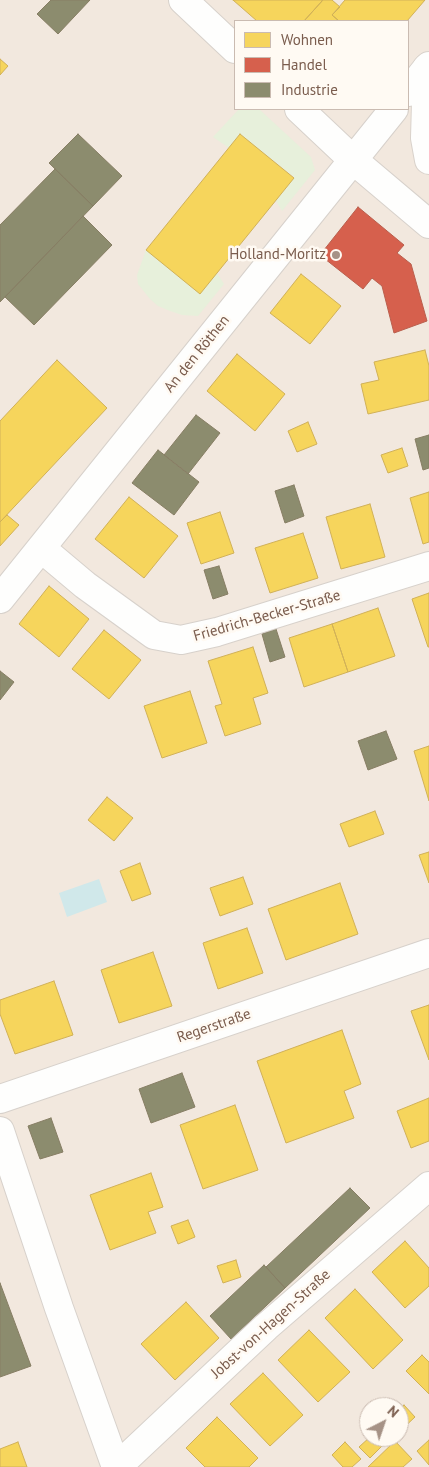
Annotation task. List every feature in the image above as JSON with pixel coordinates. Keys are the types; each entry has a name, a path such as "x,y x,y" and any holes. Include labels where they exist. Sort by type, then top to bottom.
{"street":[{"path":"184,0 234,48"},
{"path":"409,91 428,67"},
{"path":"428,67 425,138 429,160"},
{"path":"300,110 352,159 429,224"},
{"name":"An den Röthen","path":"0,599 393,110"},
{"name":"Friedrich-Becker-Straße","path":"41,548 86,585 154,635 181,640 217,632 429,566"},
{"name":"Regerstraße","path":"0,1099 429,952"},
{"name":"Jobst-von-Hagen-Straße","path":"0,1131 59,1308 116,1467 266,1327 429,1186"}],"shaded area":[{"path":"0,0 429,0 429,1467 0,1467"}],"green space":[{"path":"238,110 260,110 311,157 315,170 282,211 276,201 294,177 240,134 229,148 213,137"},
{"path":"146,250 217,273 224,284 198,316 182,315 158,306 138,284 137,275"}],"water":[{"path":"99,879 107,902 67,917 59,893"}],"building: Wohnen":[{"path":"233,0 322,0 305,20 256,20"},
{"path":"323,0 332,0 340,7 332,15 338,20 305,20"},
{"path":"345,0 425,0 408,20 338,20 332,15"},
{"path":"0,59 8,66 0,75"},
{"path":"240,134 294,178 200,294 146,250"},
{"path":"301,274 341,306 310,344 270,313"},
{"path":"425,350 429,366 429,400 368,414 361,384 379,380 374,362"},
{"path":"237,354 285,394 255,431 207,391"},
{"path":"57,360 107,408 0,522 0,421"},
{"path":"308,422 317,444 297,452 288,431"},
{"path":"402,448 408,466 388,473 381,455"},
{"path":"429,492 429,542 423,544 410,498"},
{"path":"129,497 178,536 144,578 95,539"},
{"path":"370,504 385,557 341,569 326,517"},
{"path":"220,512 234,553 201,564 187,523"},
{"path":"7,515 19,525 0,546 0,522"},
{"path":"303,533 318,578 270,593 255,548"},
{"path":"49,586 89,619 59,657 19,624"},
{"path":"429,593 429,647 428,647 412,599"},
{"path":"378,608 395,656 348,672 332,624"},
{"path":"332,624 348,672 304,687 289,638"},
{"path":"104,630 141,660 109,699 72,669"},
{"path":"253,647 268,693 253,698 261,724 225,736 215,706 222,704 208,661"},
{"path":"190,691 207,743 162,758 144,706"},
{"path":"429,746 429,801 414,751"},
{"path":"107,797 133,818 114,841 88,820"},
{"path":"375,811 384,834 349,847 340,824"},
{"path":"429,852 429,883 419,855"},
{"path":"140,863 151,894 132,901 120,871"},
{"path":"243,877 253,904 220,916 210,888"},
{"path":"340,883 358,934 286,960 268,909"},
{"path":"247,928 263,973 218,989 203,943"},
{"path":"153,952 172,1006 119,1023 101,970"},
{"path":"54,981 73,1035 15,1054 0,1014 0,1000"},
{"path":"429,1005 429,1060 411,1011"},
{"path":"342,1030 361,1084 344,1091 354,1118 286,1143 257,1061"},
{"path":"429,1098 429,1141 411,1148 397,1111"},
{"path":"235,1105 258,1170 203,1189 180,1125"},
{"path":"151,1173 163,1207 148,1212 156,1233 110,1250 90,1195"},
{"path":"188,1220 195,1237 178,1244 171,1226"},
{"path":"405,1241 429,1268 429,1286 405,1308 372,1272"},
{"path":"236,1260 241,1277 223,1283 217,1266"},
{"path":"355,1289 403,1340 373,1369 325,1318"},
{"path":"186,1302 219,1338 175,1380 141,1344"},
{"path":"309,1330 350,1372 318,1402 278,1360"},
{"path":"422,1355 429,1362 429,1394 406,1371"},
{"path":"263,1373 303,1415 270,1446 230,1404"},
{"path":"409,1410 415,1417 409,1423"},
{"path":"217,1417 258,1458 249,1467 205,1467 186,1448"},
{"path":"429,1440 429,1465 417,1451"},
{"path":"18,1442 27,1467 0,1467 0,1449"},
{"path":"345,1442 361,1459 352,1467 343,1467 332,1455"},
{"path":"359,1447 381,1447 370,1458"},
{"path":"389,1447 401,1447 412,1459 403,1467 368,1467"}],"building: Handel":[{"path":"358,207 404,245 397,253 411,264 427,321 394,333 382,286 372,278 363,289 320,255"}],"building: Industrie":[{"path":"51,0 90,0 58,34 37,14"},
{"path":"78,134 122,176 93,206 49,163"},
{"path":"55,169 93,206 0,302 0,225"},
{"path":"83,216 112,245 34,325 5,297"},
{"path":"196,415 220,433 188,474 164,455"},
{"path":"429,435 429,468 423,470 415,439"},
{"path":"158,450 199,482 174,515 132,483"},
{"path":"294,485 304,516 285,523 275,491"},
{"path":"219,566 228,594 213,599 204,570"},
{"path":"276,629 285,657 270,662 262,634"},
{"path":"0,671 14,682 0,700"},
{"path":"386,731 397,759 368,770 358,741"},
{"path":"182,1073 195,1107 151,1123 139,1089"},
{"path":"51,1118 63,1152 40,1159 28,1126"},
{"path":"350,1188 370,1208 285,1288 266,1267"},
{"path":"264,1265 285,1288 231,1339 210,1316"},
{"path":"0,1283 31,1366 0,1377"}],"place":[{"name":"Holland-Moritz","path":"336,255"}]}
